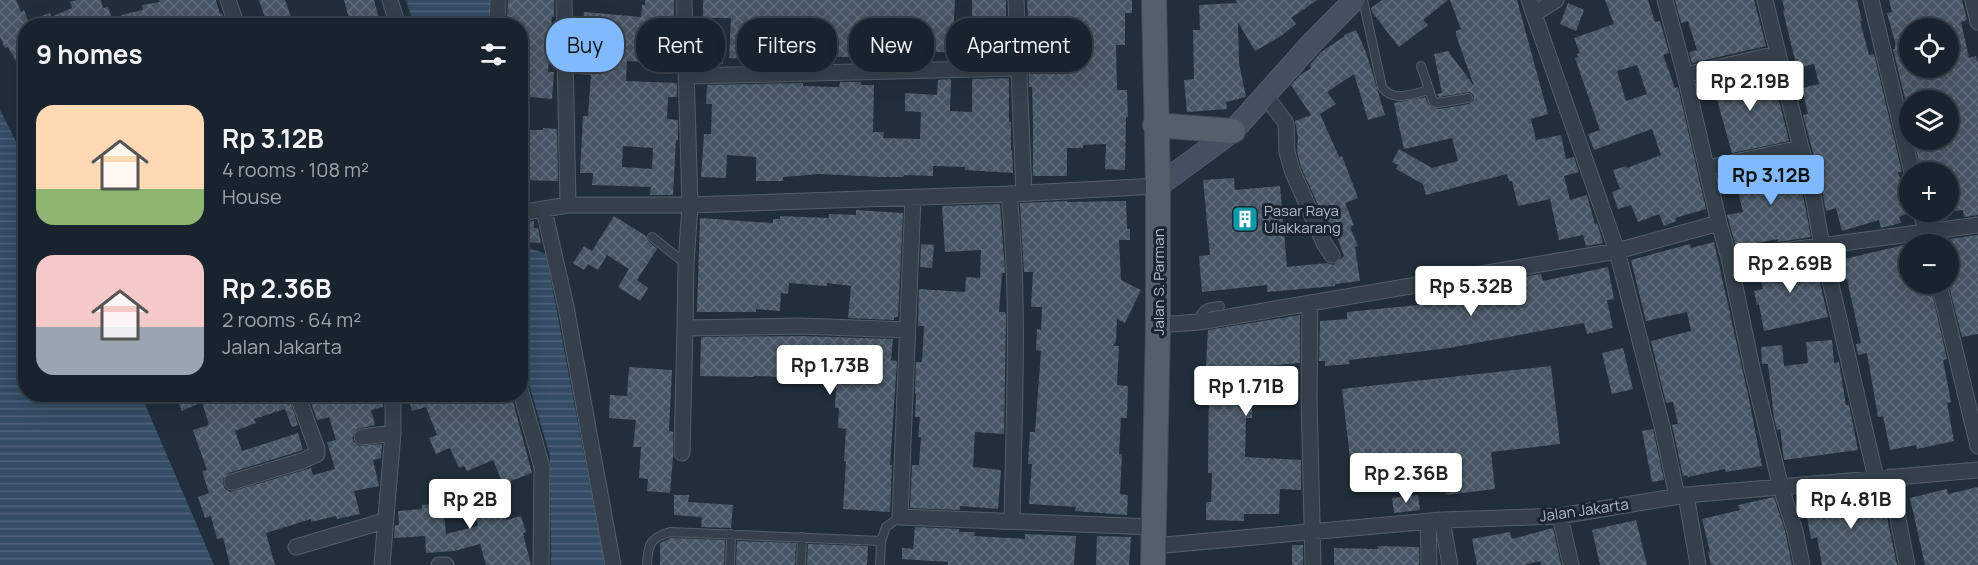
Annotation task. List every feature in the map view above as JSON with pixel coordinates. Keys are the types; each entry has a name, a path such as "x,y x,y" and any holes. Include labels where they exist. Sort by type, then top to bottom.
{"main road":[{"name":"Jalan S. Parman","path":"1154,0 1158,186 1154,546"},
{"path":"1158,186 1233,131 1354,0"},
{"path":"1155,125 1233,131"}],"street":[{"path":"228,0 234,18"},
{"path":"390,0 396,18"},
{"path":"497,18 498,0"},
{"path":"564,0 568,205"},
{"path":"682,453 686,264 690,205 684,0"},
{"path":"1016,0 1016,18"},
{"path":"1556,0 1531,7 1617,251 1698,565"},
{"path":"1665,0 1729,258 1752,368 1781,488 1795,531 1802,565"},
{"path":"1764,0 1810,178 1822,246 1906,565"},
{"path":"1871,0 1910,162"},
{"path":"1973,0 1978,22"},
{"path":"1685,75 1777,54"},
{"path":"687,76 946,70"},
{"path":"1012,520 1017,72"},
{"path":"1265,95 1286,123 1287,153 1292,170 1324,243 1332,255"},
{"path":"1707,168 1801,148"},
{"path":"528,212 568,205 690,205 1016,194 1158,186"},
{"path":"900,517 913,197"},
{"path":"544,210 566,308 613,565"},
{"path":"1158,325 1199,322 1617,251 1719,223"},
{"path":"1946,234 1978,225"},
{"path":"1729,258 1822,246 1899,241"},
{"path":"1941,294 1978,446"},
{"path":"1310,304 1309,397 1313,565"},
{"path":"685,328 801,326 907,330"},
{"path":"232,482 302,461 317,454 300,402"},
{"path":"382,565 393,433 393,402"},
{"path":"524,402 542,467 541,565"},
{"path":"362,437 393,433"},
{"name":"Jalan Jakarta","path":"900,517 1012,520 1154,546 1435,520 1560,516 1681,495 1978,470"},
{"path":"1560,516 1571,565"},
{"path":"1429,565 1435,520"},
{"path":"1435,520 1450,565"},
{"path":"296,547 384,521"},
{"path":"439,565 446,565"}],"lane":[{"path":"1363,0 1381,82 1386,92 1400,97 1429,90"},
{"path":"1421,66 1433,101 1436,103 1468,98"},
{"path":"652,237 686,264"},
{"path":"1199,322 1202,310 1220,306"},
{"path":"880,565 880,541 886,527 900,517"},
{"path":"647,565 650,543 658,536 670,532 880,541"},
{"path":"730,565 731,534"},
{"path":"801,565 802,537"}],"water":[{"path":"406,0 497,0 496,18 412,18"},
{"path":"0,110 18,145 18,402 144,402 214,565 0,565"},
{"path":"528,248 546,254 605,565 551,565 550,456 528,381"}],"building":[{"path":"0,0 16,0 21,12 24,10 27,18 18,18 18,65 0,37"},
{"path":"77,0 101,0 103,8 108,7 112,18 36,18 50,13 51,17 72,8 70,2"},
{"path":"159,0 216,0 220,14 222,13 224,18 122,18 121,15 143,10 142,5 160,2"},
{"path":"259,0 285,0 291,18 265,18"},
{"path":"344,0 374,0 379,18 349,18"},
{"path":"508,0 554,0 554,17 546,18 546,72 554,72 552,99 528,97 528,18 507,18"},
{"path":"645,0 674,0 674,18 636,18 636,61 627,61 626,81 677,83 677,97 668,97 667,119 678,120 673,195 650,195 651,187 592,185 593,173 580,173 583,116 588,116 591,75 579,74 579,72 624,72 624,18 584,18 584,12 641,17 642,5 645,5","holes":["623,146 653,148 652,169 622,167"]},
{"path":"703,0 955,0 954,18 946,18 946,52 934,52 934,18 849,18 849,57 837,57 837,18 737,18 737,58 729,58 731,18 703,18"},
{"path":"972,0 1006,0 1006,18 972,18"},
{"path":"1027,0 1132,0 1132,13 1125,13 1125,45 1116,45 1117,90 1127,90 1125,170 1105,169 1106,144 1083,145 1083,148 1067,148 1067,176 1033,176 1032,87 1029,87 1028,72 1092,72 1092,18 1028,18"},
{"path":"1236,0 1317,0 1291,18 1296,24 1255,51 1238,22 1239,63 1246,97 1226,102 1227,109 1187,112 1184,80 1194,79 1193,30 1200,30 1199,5 1237,3"},
{"path":"1382,0 1448,0 1423,20 1428,25 1399,47 1372,12 1371,8"},
{"path":"1450,0 1517,0 1548,114 1531,119 1536,140 1561,135 1566,159 1574,157 1579,172 1564,176 1570,200 1587,195 1603,243 1586,246 1583,235 1559,240 1550,199 1518,206 1512,181 1509,181 1507,174 1426,195 1423,184 1396,169 1398,165 1392,162 1399,149 1432,168 1458,161 1452,138 1404,149 1394,103 1425,97 1429,105 1439,109 1469,104 1473,101 1474,96 1470,92 1439,97 1437,94 1442,93 1434,54 1448,51 1474,86 1456,35 1456,31 1461,29"},
{"path":"1605,0 1648,0 1655,22 1660,21 1669,53 1663,55 1675,88 1678,87 1706,209 1675,218 1676,221 1664,226 1659,214 1638,222 1631,205 1618,209 1612,192 1620,189 1613,170 1626,166 1627,168 1661,155 1652,129 1594,150 1588,134 1600,130 1575,58 1580,53 1574,38 1614,24","holes":["1637,65 1647,94 1626,101 1617,71"]},
{"path":"1675,0 1754,0 1766,46 1692,63 1689,52 1697,50 1688,21 1681,23"},
{"path":"1782,0 1857,0 1869,55 1874,54 1900,162 1899,222 1901,223 1881,228 1879,220 1842,231 1836,208 1826,211 1803,115 1808,114 1802,88 1819,84 1814,64 1797,68 1783,11 1785,10"},
{"path":"1889,0 1962,0 1967,20 1961,22 1969,58 1976,56 1978,63 1978,215 1964,217 1963,210 1959,210 1959,162 1919,162 1916,150 1959,150 1959,90 1903,90 1900,78 1959,78 1959,18 1899,18 1899,74 1893,49 1895,49 1895,42 1887,13 1892,12"},
{"path":"1568,3 1584,10 1576,31 1560,24"},
{"path":"1356,30 1366,52 1385,115 1368,120 1354,74 1327,92 1336,104 1320,114 1339,157 1342,156 1358,198 1345,203 1354,225 1350,227 1358,246 1355,247 1360,281 1335,284 1335,286 1267,292 1267,285 1202,292 1199,256 1210,255 1203,180 1234,178 1235,190 1280,186 1287,267 1327,263 1333,265 1344,256 1335,232 1331,234 1301,167 1297,151 1298,137 1295,121 1311,115 1291,85 1311,68 1310,65 1321,52 1344,35"},
{"path":"1738,73 1742,84 1773,76 1789,141 1732,153 1711,79"},
{"path":"1009,78 1009,122 1011,122 1013,173 933,166 933,176 881,177 820,174 783,177 783,181 756,181 756,157 727,155 726,178 701,177 704,134 711,134 712,104 706,104 707,85 803,83 803,86 839,87 840,82 861,82 861,85 874,85 873,132 884,132 883,138 920,139 921,112 905,111 905,93 937,95 938,80 951,79 950,111 972,112 972,79"},
{"path":"543,128 557,129 558,181 528,180 528,130 543,130"},
{"path":"1794,159 1811,237 1778,242 1778,239 1736,247 1727,215 1743,212 1737,187 1746,184 1742,171"},
{"path":"1126,201 1127,229 1130,229 1130,240 1119,240 1121,280 1141,290 1125,323 1117,319 1116,341 1113,346 1119,346 1117,385 1128,386 1127,418 1121,418 1119,454 1122,454 1120,494 1128,495 1127,515 1075,511 1076,507 1029,504 1032,464 1028,464 1030,432 1035,432 1041,351 1036,350 1037,329 1041,330 1042,307 1031,307 1033,272 1024,272 1020,203"},
{"path":"1000,204 1005,273 1002,273 999,312 1005,312 1006,316 1004,434 975,432 973,467 1001,470 998,509 960,506 960,510 910,508 912,465 919,465 921,437 918,437 920,417 915,417 916,362 922,362 924,326 918,326 919,289 965,292 966,277 980,278 981,250 945,252 942,206"},
{"path":"856,210 903,213 898,317 894,317 894,320 848,318 851,286 827,283 827,286 789,283 788,294 781,293 780,311 756,309 756,312 697,312 700,218 773,223 773,219 780,219 780,216 829,218 829,214 856,215"},
{"path":"614,216 646,236 657,249 637,280 648,288 640,301 618,287 629,269 607,255 598,270 588,264 584,270 573,263 584,246 592,251"},
{"path":"534,221 534,228 538,228 541,243 528,242 528,222"},
{"path":"1978,235 1978,334 1962,337 1951,294 1959,294 1959,238"},
{"path":"1714,242 1762,466 1726,472 1725,469 1688,477 1683,476 1672,425 1678,424 1673,402 1666,403 1651,341 1691,331 1687,312 1646,321 1631,260 1690,244 1691,248"},
{"path":"921,244 934,245 932,268 920,267"},
{"path":"1899,246 1899,294 1932,294 1947,359 1943,360 1951,402 1947,403 1954,441 1917,449 1916,445 1890,450 1883,416 1878,417 1867,353 1858,355 1856,344 1861,343 1847,279 1840,280 1836,261"},
{"path":"1814,257 1828,317 1764,331 1754,291 1763,289 1757,267 1775,262"},
{"path":"1608,267 1614,299 1607,300 1613,328 1587,334 1584,323 1449,348 1349,360 1350,364 1325,366 1325,361 1319,361 1320,321 1347,319 1347,312 1428,304 1427,299 1452,298 1450,289 1541,274 1543,281"},
{"path":"1300,315 1300,363 1266,366 1265,384 1253,384 1252,418 1246,418 1245,457 1301,460 1301,490 1280,489 1279,514 1244,514 1244,521 1206,520 1206,502 1211,502 1212,473 1208,473 1209,366 1206,366 1208,330"},
{"path":"801,336 893,339 891,360 897,361 890,465 892,465 890,512 843,509 846,429 838,428 839,408 835,408 837,371 814,370 814,378 700,376 701,337"},
{"path":"1832,340 1834,363 1839,362 1846,405 1849,405 1858,450 1784,460 1780,429 1777,430 1774,418 1768,364 1762,364 1761,347 1782,345 1784,366 1808,363 1806,342"},
{"path":"1623,348 1633,389 1612,394 1602,353"},
{"path":"1551,366 1560,444 1491,452 1495,489 1446,495 1441,457 1351,467 1342,389"},
{"path":"629,367 672,370 669,431 673,432 673,457 670,493 647,491 648,479 639,478 641,447 633,447 636,420 609,418 610,395 627,396"},
{"path":"178,402 202,402 182,411"},
{"path":"202,402 291,402 298,425 292,427 285,409 254,419 256,423 235,431 242,451 298,433 303,450 229,473 223,479 223,484 230,492 311,468 313,475 335,469 327,442 336,440 329,417 317,420 311,402 383,402 383,407 371,410 375,425 357,429 352,438 359,446 382,444 381,458 373,460 379,486 354,491 360,514 337,519 336,516 311,522 311,519 266,533 275,565 230,565 223,538 217,539 211,516 205,518 198,497 209,493 202,471 207,470 193,430 209,425"},
{"path":"410,402 513,402 532,473 503,484 493,460 467,471 464,466 459,468 450,448 436,454 429,438 437,435 426,407 412,411"},
{"path":"1653,429 1664,480 1652,482 1642,431"},
{"path":"497,486 506,520 521,516 531,565 486,565 480,544 454,551 426,553 425,536 394,538 395,525 399,525 398,511 422,509 422,505 443,503 446,534 478,526 469,494"},
{"path":"1978,487 1978,565 1925,565 1910,498 1947,489 1948,494"},
{"path":"1844,493 1845,500 1882,493 1897,565 1822,565 1817,537 1811,539 1804,501"},
{"path":"674,495 689,495 688,502 733,505 731,528 701,527 702,517 674,515"},
{"path":"1418,495 1420,510 1394,513 1392,498"},
{"path":"1774,497 1785,531 1792,565 1711,565 1702,519 1740,510 1738,505"},
{"path":"1636,520 1647,565 1600,565 1592,530"},
{"path":"915,527 959,529 959,532 975,532 974,536 1025,539 1025,534 1076,536 1074,565 948,565 948,562 902,559 902,548 913,549"},
{"path":"1553,528 1561,565 1541,565 1540,561 1524,565 1477,565 1472,539 1510,532 1512,539"},
{"path":"1097,536 1131,537 1129,565 1096,565"},
{"path":"671,538 725,540 724,565 660,565 660,543"},
{"path":"737,541 796,543 795,565 736,565"},
{"path":"808,544 868,546 867,565 807,565"},
{"path":"1292,545 1303,545 1303,565 1292,565"},
{"path":"1378,546 1419,547 1419,565 1334,565 1334,548 1378,549"}],"place":[{"name":"Pasar Raya Ulakkarang","path":"1245,219"}]}
